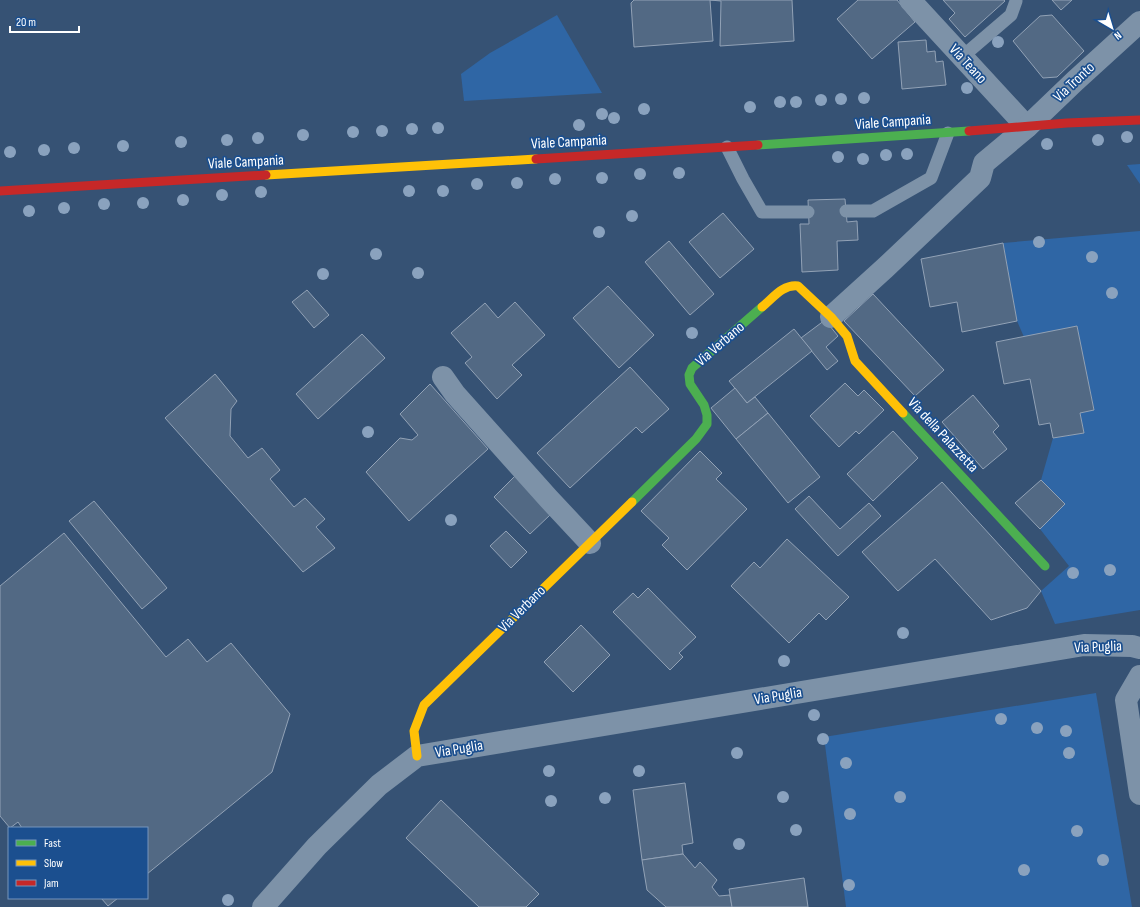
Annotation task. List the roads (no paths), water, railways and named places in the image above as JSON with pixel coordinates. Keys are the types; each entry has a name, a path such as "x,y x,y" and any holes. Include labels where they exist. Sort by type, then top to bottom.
{"street":[{"name":"Via Teano","path":"910,0 1027,127"},
{"name":"Via Tronto","path":"1027,127 1140,22"},
{"name":"Viale Campania","path":"0,191 948,133 1067,123 1140,120"},
{"path":"831,317 980,178 984,163 1027,127"},
{"name":"Via Verbano","path":"480,651 696,439 707,424 707,415 704,405 690,384 689,375 692,368 784,288 792,285 798,286 831,317"},
{"name":"Via della Palazzetta","path":"831,317 847,336 855,361 1045,566"},
{"path":"443,377 455,394 590,543"},
{"name":"Via Puglia","path":"263,907 317,846 379,785 417,756 1084,645 1132,646 1140,648"},
{"name":"Via Puglia","path":"417,756 414,731 424,705 480,651"},
{"path":"1140,676 1126,700 1140,794"}],"lane":[{"path":"962,57 1011,15 1016,1"},
{"path":"846,211 873,211 931,178 948,133"},
{"path":"727,147 762,212 808,212"}]}
